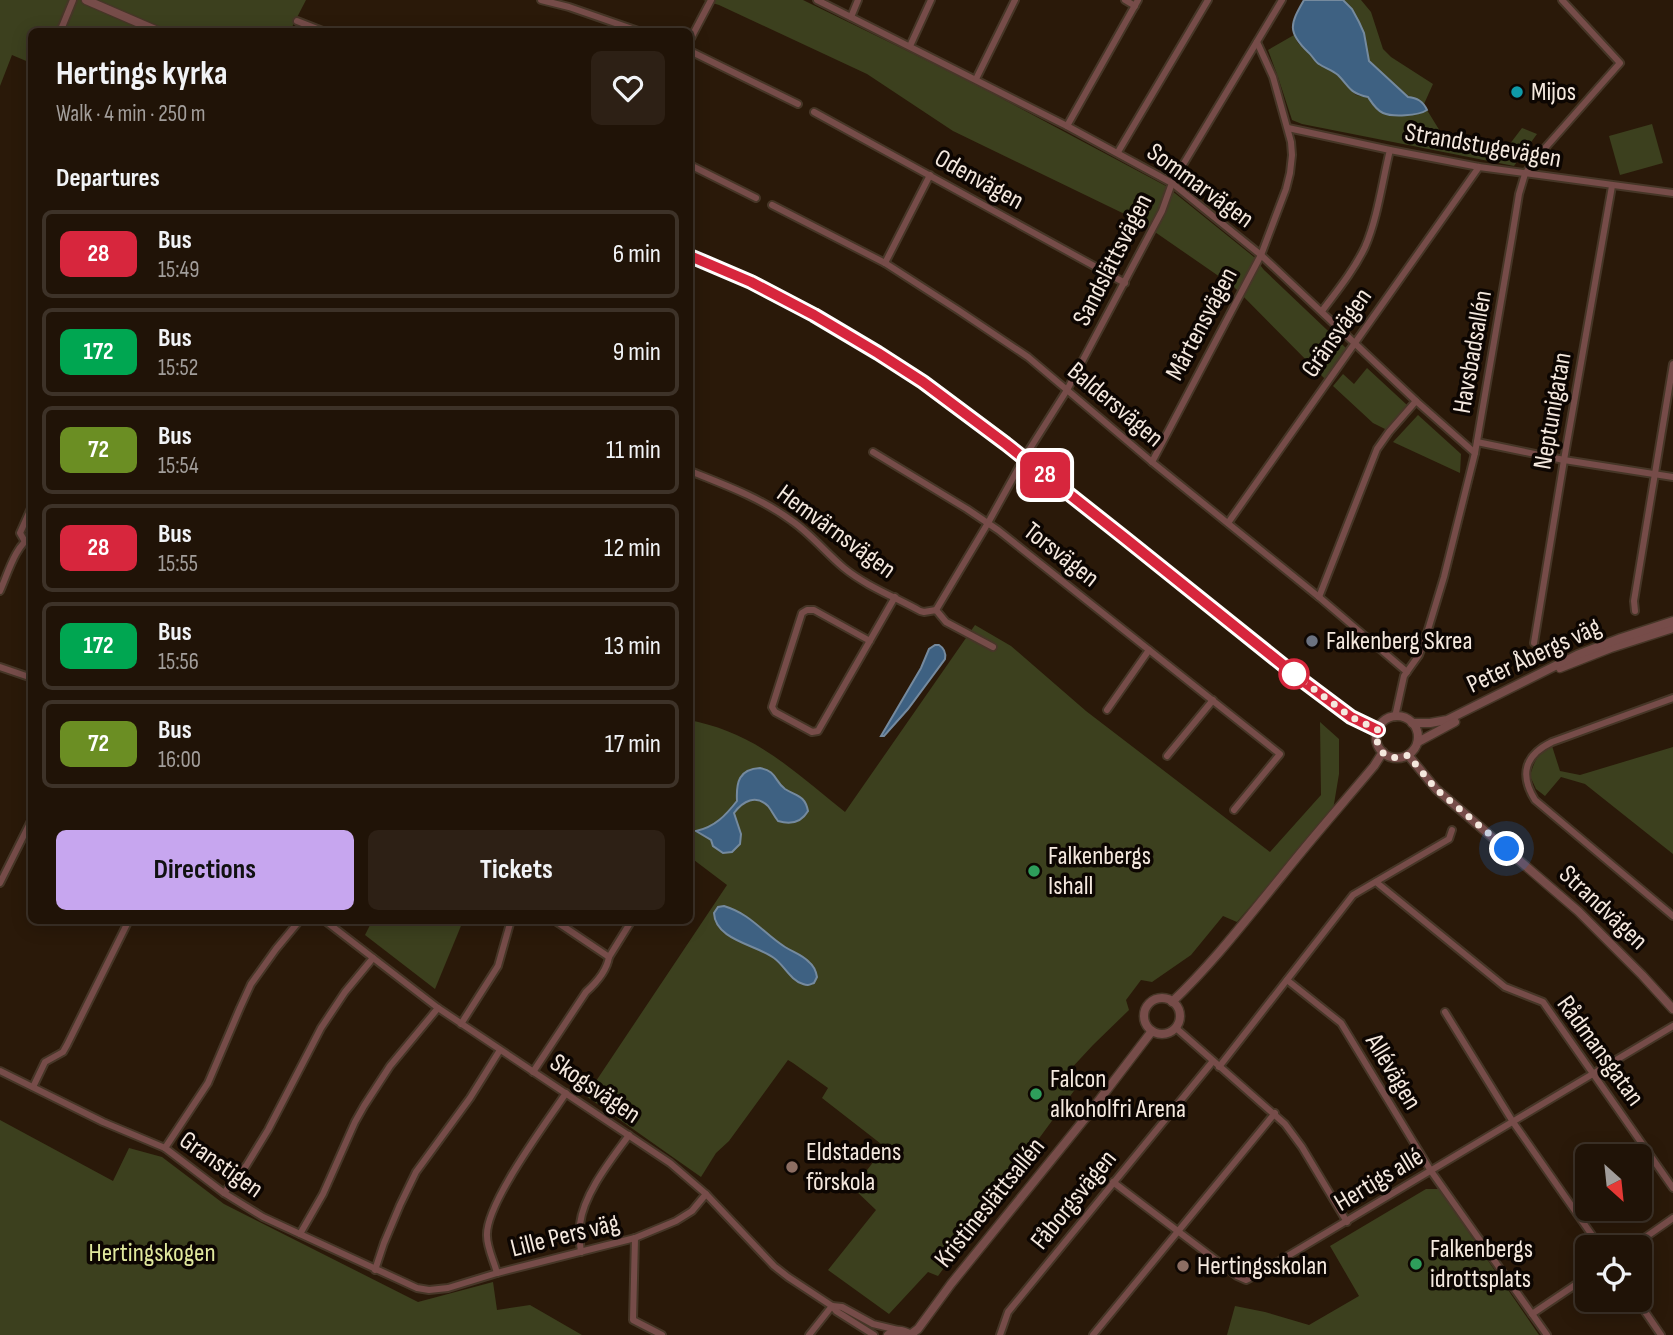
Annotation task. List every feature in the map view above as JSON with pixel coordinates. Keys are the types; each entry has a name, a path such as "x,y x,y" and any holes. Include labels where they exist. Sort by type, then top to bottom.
{"street":[{"path":"62,28 73,0"},
{"path":"86,0 151,28"},
{"path":"541,0 629,28"},
{"path":"693,34 710,0"},
{"name":"Sommarvägen","path":"817,0 1118,152 1172,183 1261,255 1475,453"},
{"path":"852,17 859,0"},
{"path":"910,46 931,0"},
{"path":"976,79 1015,0"},
{"path":"1067,126 1137,3 1125,0"},
{"path":"1118,152 1208,0"},
{"name":"Sandslättsvägen","path":"936,610 1024,458 1067,390 1162,211 1172,183 1282,0"},
{"name":"Havsbadsallén","path":"1395,717 1402,682 1419,655 1444,577 1475,453 1517,205 1525,174 1620,63 1562,0"},
{"path":"298,21 315,28"},
{"name":"Mårtensvägen","path":"1152,462 1261,255 1290,173 1292,155 1288,128 1273,77 1256,42"},
{"path":"693,52 798,104"},
{"name":"Odenvägen","path":"814,112 1125,283"},
{"name":"Strandstugevägen","path":"1288,128 1479,167 1673,193"},
{"path":"1322,312 1363,249 1370,232 1390,150"},
{"path":"693,166 756,198"},
{"name":"Gränsvägen","path":"1228,523 1479,167"},
{"path":"886,263 930,175"},
{"name":"Neptunigatan","path":"1534,643 1612,186"},
{"name":"Baldersvägen","path":"772,205 886,263 1028,358 1407,672"},
{"path":"693,257 751,282 814,315 936,391 1303,681 1351,717 1378,730"},
{"path":"1635,611 1634,601 1673,364"},
{"path":"1319,597 1377,449 1416,401"},
{"path":"1477,442 1564,460 1673,477"},
{"name":"Torsvägen","path":"873,452 988,523 1280,754 1234,810"},
{"name":"Hemvärnsvägen","path":"693,472 767,505 794,522 856,577 920,611 936,610 946,622 993,647"},
{"path":"0,592 16,553 28,539 20,533 28,515"},
{"path":"870,641 814,610 802,613 772,707 775,712 812,732 818,731 870,641 895,597"},
{"name":"Peter Åbergs väg","path":"1412,723 1447,720 1577,655 1673,621"},
{"name":"Peter Åbergs väg","path":"1418,742 1561,668 1673,628"},
{"path":"1107,710 1149,650"},
{"path":"0,667 28,677"},
{"path":"1673,698 1552,741 1542,747 1526,769 1528,788 1535,800 1673,916"},
{"path":"1167,756 1213,700"},
{"path":"1395,717 1412,723 1417,731 1418,742 1408,755 1398,758 1383,752 1377,743 1378,730 1384,722 1395,717"},
{"path":"1172,1002 1227,945 1383,752"},
{"name":"Strandvägen","path":"1408,755 1436,789 1595,927 1673,1009"},
{"path":"0,883 28,827"},
{"path":"1219,1067 1353,895 1449,839 1451,830"},
{"name":"Rådmansgatan","path":"1376,882 1505,987 1543,1002 1673,1188"},
{"path":"33,1087 45,1062 64,1052 128,924"},
{"path":"165,1149 208,1083 251,984 297,924"},
{"name":"Skogsvägen","path":"329,924 438,1008 670,1163 706,1194 788,1278 874,1335"},
{"path":"461,1024 498,966 510,924"},
{"path":"560,924 609,957"},
{"path":"533,1072 586,992 594,985 630,924"},
{"path":"224,1193 253,1156 321,1028 345,992 373,958"},
{"name":"Allévägen","path":"1287,980 1341,1023 1431,1171 1547,1335"},
{"path":"1160,999 1172,1002 1180,1015 1176,1028 1164,1034 1152,1031 1145,1020 1147,1006 1160,999"},
{"path":"300,1234 323,1194 364,1106 390,1066 438,1008"},
{"path":"1445,1013 1513,1122 1592,1235"},
{"name":"Hertigs allé","path":"1113,1182 1237,1276 1246,1279 1347,1222 1673,1026"},
{"path":"1176,1028 1285,1124 1347,1222"},
{"name":"Kristineslättsallén","path":"911,1335 1152,1031"},
{"path":"375,1270 416,1171 470,1098 500,1050"},
{"name":"Fåborgsvägen","path":"1000,1335 1008,1312 1213,1061"},
{"name":"Granstigen","path":"0,1071 165,1149 245,1207 375,1270 422,1289"},
{"path":"497,1273 486,1234 493,1211 506,1185 566,1093"},
{"path":"1093,1335 1275,1114"},
{"path":"581,1252 579,1233 582,1213 601,1177 629,1135"},
{"name":"Lille Pers väg","path":"422,1289 440,1290 635,1238 692,1211 706,1194"},
{"path":"1649,1235 1673,1218"},
{"path":"635,1238 633,1320 662,1335"},
{"path":"1532,1314 1575,1285"},
{"path":"808,1335 832,1306"},
{"name":"Skogsvägen","path":"832,1306 842,1307 873,1324 898,1331"},
{"path":"1645,1312 1661,1335"},
{"path":"888,1335 898,1331 911,1335"}],"green space":[{"path":"0,0 306,0 292,28 28,28 28,62 12,55 0,86"},
{"path":"703,0 803,0 971,82 1166,186 1254,257 1264,270 1346,348 1325,379 1233,286 1139,221 953,131 867,74"},
{"path":"1343,0 1361,0 1371,12 1383,49 1433,84 1424,104 1416,98 1408,97 1369,61 1364,33 1352,9"},
{"path":"1294,35 1318,64 1326,66 1338,75 1356,95 1368,97 1383,113 1405,115 1427,110 1443,136 1497,149 1506,149 1522,128 1537,134 1514,166 1292,120 1268,50"},
{"path":"1652,124 1663,163 1620,175 1609,136"},
{"path":"1367,368 1407,405 1387,430 1373,423 1333,386 1343,374 1354,384"},
{"path":"1418,415 1461,454 1460,473 1393,442"},
{"path":"975,625 1011,646 1086,711 1270,852 1321,795 1320,722 1339,739 1339,774 1333,810 1237,922 1223,916 1191,955 1152,982 1141,980 1126,1000 1129,1010 1067,1073 1079,1084 938,1276 928,1272 889,1314 828,1270 876,1210 853,1188 885,1147 822,1098 828,1088 788,1060 729,1141 716,1153 701,1177 586,1096 727,885 693,859 693,721 743,738 789,767 845,812","holes":["760,768 772,774 785,789 802,799 808,811 774,815 770,808 760,801 744,803 734,813 741,834 740,844 732,852 713,846 711,840 698,831 720,819 738,801 739,782 743,774"]},
{"path":"1552,746 1560,771 1580,775 1673,747 1673,854 1585,784 1561,777 1545,796 1536,789 1530,776 1533,766 1537,758"},
{"path":"370,924 462,924 435,989 365,935"},
{"name":"Hertingskogen","path":"0,1120 113,1181 129,1148 162,1157 224,1204 418,1302 493,1282 497,1310 530,1305 582,1335 0,1335"},
{"name":"Falkenbergs idrottsplats","path":"1426,1189 1439,1189 1539,1335 1227,1335 1235,1306 1309,1325 1359,1296 1330,1246"}],"water":[{"path":"1304,0 1343,0 1352,9 1364,33 1369,61 1408,97 1422,102 1427,110 1405,115 1383,113 1368,97 1353,91 1338,75 1318,63 1294,33 1296,15"},
{"path":"935,645 943,649 945,659 908,709 884,736 881,736 921,668 929,649"},
{"path":"760,768 770,771 781,786 800,797 808,811 799,820 783,822 778,821 763,802 750,800 734,813 741,834 740,844 732,852 723,853 713,846 711,840 696,831 709,827 724,816 737,801 738,782 743,774"},
{"path":"724,906 742,914 777,942 807,960 816,973 814,983 807,985 798,982 767,953 738,941 721,930 714,913 718,907"}],"bus line":[{"name":"28","path":"693,257 751,282 814,315 923,382 1006,444 1303,681 1351,717 1378,730"}],"place":[{"name":"Mijos","path":"1517,92"},
{"name":"Falkenberg Skrea","path":"1312,641"},
{"name":"Falkenbergs Ishall","path":"1034,871"},
{"name":"Falcon alkoholfri Arena","path":"1036,1094"},
{"name":"Eldstadens förskola","path":"792,1167"},
{"name":"Falkenbergs idrottsplats","path":"1416,1264"},
{"name":"Hertingsskolan","path":"1183,1266"}],"route":[{"path":"1294,674 1351,717 1378,730 1377,743 1383,752 1398,758 1408,755 1436,789 1507,849"}]}
